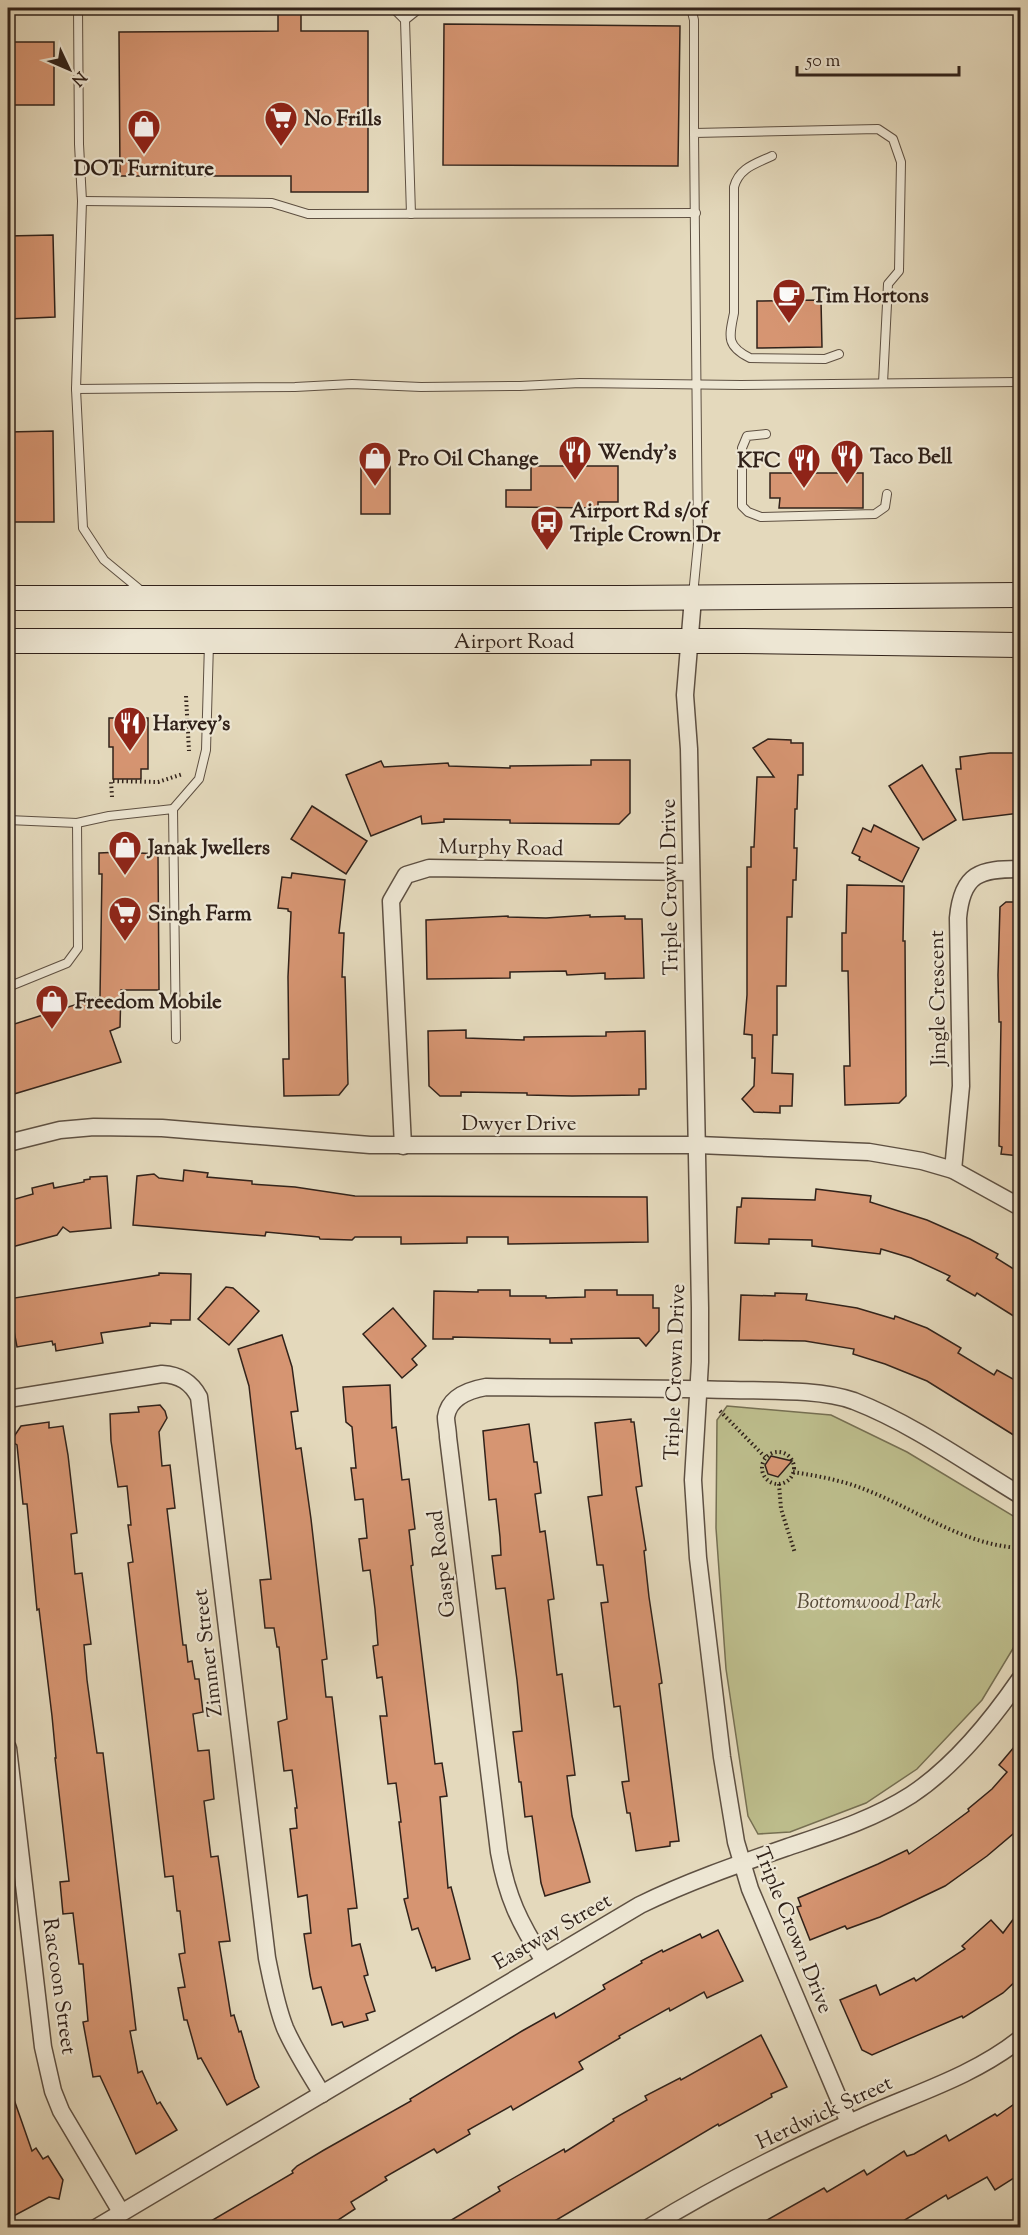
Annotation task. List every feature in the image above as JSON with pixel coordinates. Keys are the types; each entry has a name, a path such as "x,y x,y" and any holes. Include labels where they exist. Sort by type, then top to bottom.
{"main road":[{"name":"Airport Road","path":"8,598 693,598 1020,595"},
{"name":"Airport Road","path":"8,641 689,641 1020,645"}],"street":[{"name":"Triple Crown Drive","path":"693,598 685,695 698,1145 699,1389 693,1480 696,1536 722,1757 731,1822 741,1863 849,2122"},
{"name":"Murphy Road","path":"403,1146 391,901 406,875 429,868 691,872"},
{"name":"Jingle Crescent","path":"953,1170 962,1086 958,918 960,899 965,887 984,871 1020,869"},
{"name":"Dwyer Drive","path":"8,1143 60,1130 94,1127 162,1128 370,1146 698,1145 869,1152 922,1161 953,1170 1020,1207"},
{"name":"Zimmer Street","path":"8,1399 162,1374 180,1377 200,1397 267,1958 274,1994 284,2026 322,2094"},
{"name":"Gaspe Road","path":"544,1961 511,1903 503,1879 446,1417 452,1403 464,1393 486,1387 699,1389 783,1391 826,1395 852,1401 909,1428 1020,1495"},
{"name":"Eastway Street","path":"96,2228 544,1961 661,1894 682,1884 857,1824 913,1794 942,1771 970,1742 1020,1679"},
{"name":"Raccoon Street","path":"8,1748 44,2047 53,2091 73,2133 121,2212"},
{"name":"Herdwick Street","path":"648,2228 736,2178 849,2122 952,2080 987,2063 1020,2039"}],"lane":[{"path":"78,8 79,144 82,201 76,388 82,528 104,560 151,599"},
{"path":"393,8 405,20 411,214"},
{"path":"405,20 420,8"},
{"path":"691,8 694,20 698,544 693,598"},
{"path":"694,133 878,129 893,139 901,162 899,272 888,284 883,384"},
{"path":"772,156 748,167 737,177 734,188 734,313 730,333 732,344 739,352 750,358 825,359 839,354"},
{"path":"82,201 272,203 308,214 696,213"},
{"path":"76,388 295,387 352,384 421,387 580,383 697,385 1020,382"},
{"path":"766,434 747,436 742,448 742,506 748,512 761,517 875,514 885,507 887,494"},
{"path":"176,1039 173,809 199,779 206,750 209,642"},
{"path":"8,820 76,823 109,816 173,809"},
{"path":"8,987 67,963 78,948 76,823"}],"path":[{"path":"186,696 189,754"},
{"path":"112,797 111,781 158,782 182,776 186,770"},
{"path":"720,1411 765,1458"},
{"path":"773,1452 784,1452 792,1460 793,1472 789,1480 773,1484 765,1478 761,1468 765,1458 773,1452"},
{"path":"793,1472 828,1478 870,1491 968,1538 994,1545 1020,1548"},
{"path":"779,1484 781,1509 795,1552"}],"green space":[{"name":"Bottomwood Park","path":"727,1406 831,1415 907,1452 1020,1520 1020,1637 982,1700 917,1769 866,1803 790,1832 758,1834 748,1816 726,1669 716,1528 717,1420"}],"building":[{"path":"278,12 301,12 301,31 368,31 368,192 291,192 291,176 120,176 119,32 278,31"},
{"path":"444,24 680,26 678,166 443,165"},
{"path":"8,42 54,42 54,105 8,105"},
{"path":"53,235 55,317 8,319 8,236"},
{"name":"Tim Hortons","path":"821,300 822,347 757,348 757,301"},
{"path":"53,431 54,522 8,522 8,432"},
{"name":"Pro Oil Change","path":"361,460 390,460 390,514 361,514"},
{"name":"Wendy's","path":"531,466 618,466 618,502 598,502 598,508 506,507 506,490 531,490"},
{"path":"770,473 863,473 863,508 779,508 780,498 770,498"},
{"name":"Harvey's","path":"109,718 148,718 148,769 141,769 141,779 113,779 113,747 109,747"},
{"path":"768,739 803,743 803,775 798,775 797,809 795,809 796,880 793,880 792,917 787,917 786,986 777,986 777,1035 773,1035 772,1073 793,1074 792,1106 780,1106 780,1113 754,1112 742,1099 754,1086 755,1058 752,1058 752,1035 744,1034 747,995 747,867 751,867 751,847 754,847 757,777 774,777 753,748"},
{"path":"990,753 1020,753 1020,813 963,820 956,769 961,769 960,757"},
{"path":"591,760 630,760 630,813 619,824 510,823 510,820 444,819 444,822 422,824 421,816 371,836 346,775 381,761 384,767 448,763 449,766 510,768 510,766 591,765"},
{"path":"922,765 956,820 923,840 889,786"},
{"path":"312,806 367,841 346,874 291,839"},
{"path":"874,825 919,848 902,882 859,860 860,857 852,853 863,828 871,832"},
{"path":"99,853 158,854 159,990 121,990 120,1027 110,1031 121,1062 14,1094 12,1087 8,1089 8,1026 100,997 102,874 99,874"},
{"path":"292,873 345,880 339,933 344,933 342,977 345,977 348,1084 339,1095 284,1096 283,1059 289,1059 288,977 291,912 288,909 278,908 282,877 291,878"},
{"path":"847,885 904,886 906,1096 899,1103 845,1105 844,1066 850,1066 848,971 842,971 842,933 846,933"},
{"path":"1006,902 1020,902 1020,1156 1001,1154 1002,1147 999,1146 1001,1022 999,1022 998,975 1000,907"},
{"path":"590,915 590,917 625,916 625,919 642,919 644,978 605,979 605,973 567,975 566,971 510,972 510,978 427,979 426,920"},
{"path":"466,1030 466,1038 524,1040 524,1037 606,1036 606,1032 645,1031 646,1089 639,1089 639,1095 572,1096 461,1092 461,1096 440,1096 429,1086 428,1031"},
{"path":"184,1170 208,1173 207,1177 252,1181 252,1184 295,1187 355,1196 647,1197 648,1242 508,1244 508,1237 467,1237 467,1243 401,1244 401,1237 320,1239 319,1237 266,1232 265,1236 133,1225 137,1176 154,1174 159,1178 183,1181"},
{"path":"107,1176 111,1228 70,1232 63,1227 57,1235 8,1248 8,1201 33,1194 32,1188 53,1183 54,1188 84,1182 90,1177"},
{"path":"816,1189 871,1196 870,1202 927,1220 998,1254 996,1258 1020,1273 1020,1320 977,1293 975,1296 947,1280 950,1276 911,1258 881,1249 880,1254 812,1246 812,1240 769,1239 769,1244 735,1243 737,1207 741,1207 742,1198 815,1200"},
{"path":"159,1273 191,1274 190,1320 171,1320 171,1324 150,1323 150,1326 101,1333 103,1343 56,1351 52,1341 17,1347 8,1299 159,1275"},
{"path":"226,1287 233,1288 259,1311 229,1345 198,1319"},
{"path":"478,1290 510,1290 510,1296 546,1296 546,1298 585,1297 585,1290 617,1290 617,1295 653,1295 653,1308 659,1308 659,1331 646,1346 639,1338 571,1339 572,1343 550,1343 550,1339 453,1337 453,1339 433,1339 434,1291 478,1292"},
{"path":"775,1293 807,1294 806,1300 857,1308 894,1319 895,1316 927,1328 961,1348 958,1353 994,1375 997,1370 1020,1383 1020,1439 927,1381 853,1354 854,1349 805,1341 739,1340 741,1295 775,1296"},
{"path":"393,1308 426,1346 412,1359 417,1365 402,1378 363,1334"},
{"path":"282,1335 292,1367 298,1411 291,1412 296,1449 301,1448 311,1519 327,1659 322,1660 326,1697 332,1697 357,1908 348,1909 352,1946 360,1944 368,1975 364,1976 375,2011 366,2014 368,2020 344,2027 342,2022 332,2025 321,1987 313,1989 310,1975 304,1934 311,1933 307,1895 298,1897 290,1829 297,1828 295,1808 297,1808 292,1770 284,1771 278,1722 287,1719 279,1647 277,1647 274,1628 265,1628 260,1580 271,1579 249,1386 238,1349"},
{"path":"390,1385 392,1428 396,1427 402,1480 409,1479 415,1529 409,1530 413,1565 411,1566 435,1764 442,1763 447,1796 440,1797 448,1888 451,1887 470,1959 436,1971 435,1967 432,1968 418,1928 412,1930 404,1899 408,1898 399,1822 401,1822 396,1783 388,1784 380,1716 387,1716 382,1677 377,1678 373,1646 378,1645 375,1609 370,1570 363,1571 359,1539 367,1538 363,1499 355,1500 351,1468 356,1468 352,1427 346,1422 343,1387"},
{"path":"160,1405 167,1418 159,1432 162,1466 170,1465 175,1508 167,1509 183,1645 186,1645 188,1662 192,1661 195,1679 199,1679 203,1712 193,1714 198,1751 209,1750 214,1799 204,1801 211,1857 218,1856 230,1941 219,1942 231,2016 234,2015 239,2032 241,2031 259,2087 227,2105 201,2058 198,2059 187,2020 184,2020 178,1988 185,1987 179,1954 185,1953 180,1911 177,1911 173,1876 165,1877 128,1563 133,1562 128,1525 131,1525 127,1486 118,1487 111,1441 110,1414 139,1412 138,1407"},
{"path":"631,1419 631,1422 634,1422 642,1486 636,1487 646,1550 644,1551 649,1597 662,1683 659,1684 679,1841 670,1842 670,1846 636,1851 622,1782 629,1781 620,1706 614,1707 601,1603 608,1602 603,1565 597,1565 588,1497 602,1495 595,1423"},
{"path":"49,1422 49,1428 63,1426 68,1455 77,1533 71,1534 75,1574 82,1573 91,1644 84,1645 87,1680 97,1753 103,1753 136,2030 130,2031 138,2073 142,2071 157,2104 160,2102 177,2130 136,2154 100,2076 93,2077 83,2022 88,2021 83,1964 79,1964 73,1913 63,1914 60,1882 69,1881 52,1716 39,1609 37,1610 27,1504 23,1504 17,1445 11,1441 21,1426"},
{"path":"529,1424 541,1493 535,1494 540,1532 545,1531 554,1599 548,1600 557,1675 562,1674 575,1775 567,1776 572,1816 590,1882 545,1896 541,1883 532,1816 525,1817 521,1782 519,1782 513,1732 522,1731 517,1680 505,1588 496,1589 492,1556 501,1555 500,1537 496,1499 489,1500 483,1431"},
{"path":"771,1456 792,1461 778,1477 768,1474 765,1465"},
{"path":"1020,1740 1020,1828 987,1856 945,1886 880,1917 847,1929 845,1926 810,1940 797,1907 801,1906 798,1898 907,1850 909,1854 938,1834 969,1811 968,1809 992,1789 1007,1772 999,1765"},
{"path":"1020,1910 1020,1977 1003,1993 963,2018 962,2016 872,2055 862,2050 840,2000 876,1985 880,1995 914,1978 916,1981 965,1949 962,1946 991,1920 1003,1933"},
{"path":"718,1930 743,1981 707,1998 704,1992 670,2011 669,2008 619,2036 620,2038 579,2062 583,2069 513,2110 511,2106 468,2130 470,2134 437,2153 434,2149 385,2177 387,2180 351,2202 355,2209 326,2228 199,2228 293,2173 292,2171 297,2166 411,2101 410,2099 522,2031 554,2013 556,2018 605,1989 603,1985 642,1963 641,1961 700,1934 702,1938"},
{"path":"761,2035 787,2087 771,2094 772,2097 719,2126 718,2124 543,2228 438,2228 500,2191 498,2187 564,2149 565,2152 614,2121 613,2119 647,2100 645,2096 680,2078 681,2080"},
{"path":"8,2088 10,2088 32,2151 36,2148 43,2159 48,2156 63,2180 59,2199 49,2197 8,2219"},
{"path":"1020,2100 1020,2174 995,2190 987,2177 948,2199 946,2195 903,2221 907,2228 753,2228 824,2188 827,2192 864,2170 867,2175 904,2151 907,2156 914,2154 946,2135 949,2141 995,2114 997,2116"}],"place":[{"name":"No Frills","path":"281,147"},
{"name":"DOT Furniture","path":"144,155"},
{"name":"Tim Hortons","path":"789,324"},
{"name":"Wendy's","path":"575,481"},
{"name":"Taco Bell","path":"847,485"},
{"name":"Pro Oil Change","path":"375,487"},
{"name":"KFC","path":"804,489"},
{"name":"Airport Rd s/of Triple Crown Dr","path":"547,551"},
{"name":"Harvey's","path":"130,752"},
{"name":"Janak Jwellers","path":"125,876"},
{"name":"Singh Farm","path":"125,942"},
{"name":"Freedom Mobile","path":"52,1030"}]}
